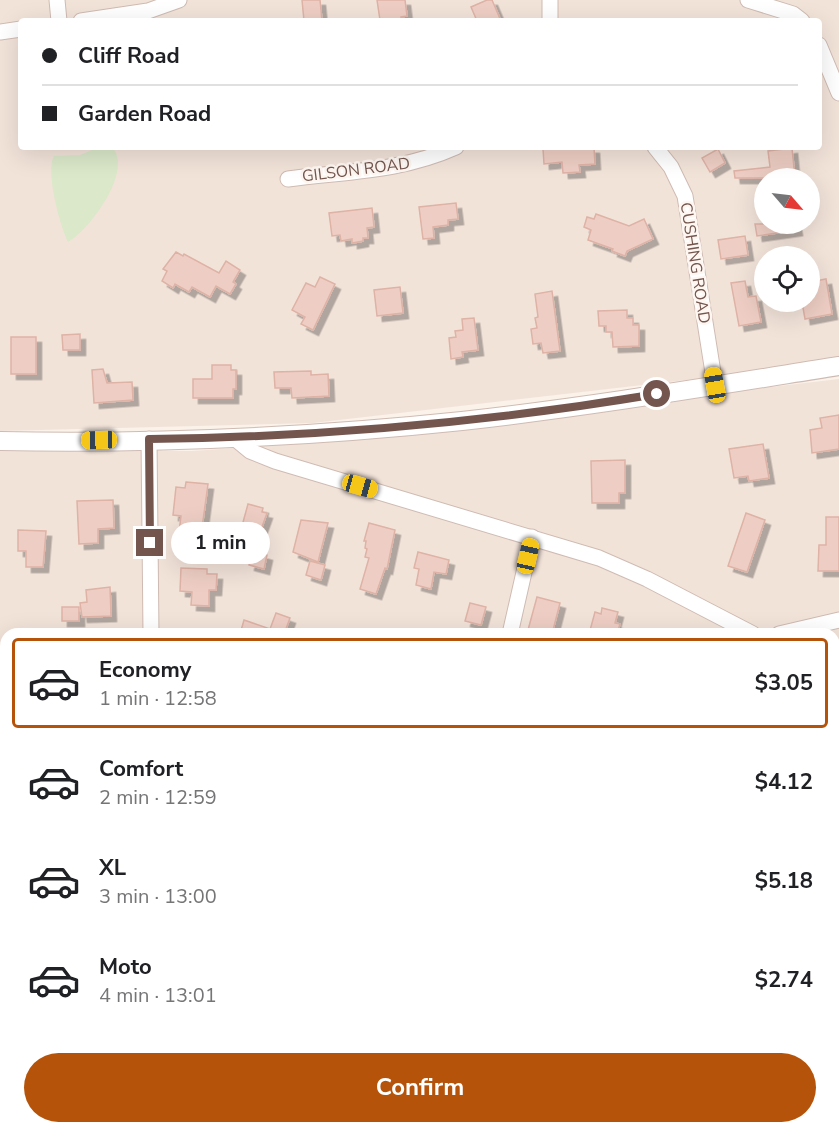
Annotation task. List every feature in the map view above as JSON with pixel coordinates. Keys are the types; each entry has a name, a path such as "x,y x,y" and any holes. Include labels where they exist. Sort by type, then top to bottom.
{"street":[{"path":"57,0 59,18"},
{"path":"101,18 148,11 179,0"},
{"path":"550,0 550,18"},
{"path":"748,0 793,14 798,18"},
{"path":"0,32 18,29"},
{"path":"822,52 839,93"},
{"name":"GILSON ROAD","path":"288,179 391,169 417,163 449,150"},
{"name":"CUSHING ROAD","path":"657,150 670,166 685,196 715,385"},
{"path":"0,441 233,437 481,418 839,366"},
{"path":"233,437 250,451 275,461 532,537 623,568 741,628"},
{"path":"149,439 150,628"},
{"path":"511,628 532,537"},
{"path":"805,628 839,620"}],"shaded area":[{"path":"0,0 839,0 839,357 721,376 313,423 0,431"},
{"path":"839,379 839,628 0,628 0,450 192,451 290,444"}],"green space":[{"path":"92,150 114,150 117,157 118,170 107,199 87,225 68,242 52,186 52,163 54,156 80,155"}],"building":[{"path":"302,0 320,0 322,18 304,18"},
{"path":"377,0 405,0 407,16 380,18"},
{"path":"492,0 500,18 476,18 471,7"},
{"path":"543,150 594,150 595,164 579,165 580,172 563,173 562,162 544,164"},
{"path":"718,150 725,163 710,172 702,158"},
{"path":"792,150 794,168 761,168 770,167 768,151"},
{"path":"754,169 754,178 735,178 734,171"},
{"path":"456,203 458,219 448,220 448,225 433,227 434,238 423,239 419,207"},
{"path":"372,208 374,227 367,228 368,238 352,243 352,239 341,241 340,235 332,236 329,213"},
{"path":"596,214 629,226 644,219 653,239 627,251 625,256 612,251 613,249 588,240 591,230 584,227 587,217 594,219"},
{"path":"745,236 748,255 721,259 718,240"},
{"path":"176,252 219,273 226,261 240,270 233,282 236,284 230,294 216,286 210,297 192,287 189,292 175,284 173,288 162,281 167,271 163,269"},
{"path":"320,277 335,284 313,330 301,324 305,317 292,310 306,283 315,287"},
{"path":"826,279 832,314 805,319 804,312 820,312 820,280"},
{"path":"745,281 748,297 754,296 754,312 759,312 761,322 739,326 731,283"},
{"path":"400,287 403,313 377,316 374,290"},
{"path":"552,291 560,351 543,353 541,343 533,344 531,329 537,328 535,318 538,317 535,294"},
{"path":"627,310 627,318 633,318 633,325 639,325 639,346 613,347 612,332 606,332 606,326 599,326 598,311"},
{"path":"474,318 478,350 462,352 463,357 451,359 449,338 456,337 455,331 463,330 462,319"},
{"path":"80,334 80,350 63,350 62,335"},
{"path":"11,337 36,337 36,374 11,374"},
{"path":"212,365 231,365 231,370 236,370 236,389 233,389 233,398 193,398 193,379 212,379"},
{"path":"103,369 107,383 132,382 133,400 94,403 92,370"},
{"path":"311,371 311,375 328,374 329,396 292,398 291,388 275,388 274,372"},
{"path":"839,415 839,449 812,453 810,430 822,428 820,418"},
{"path":"763,444 769,478 749,481 748,476 734,478 729,449"},
{"path":"625,460 625,493 619,493 619,503 592,503 591,461"},
{"path":"186,482 208,484 201,535 179,532 181,516 173,515 176,487 185,488"},
{"path":"113,500 114,528 98,529 98,543 79,544 77,501"},
{"path":"248,504 263,508 262,512 267,513 259,535 246,532 247,527 242,526"},
{"path":"746,513 765,520 747,572 728,566"},
{"path":"826,517 839,517 839,571 818,571 819,545 826,545"},
{"path":"301,520 328,523 318,562 293,552"},
{"path":"369,523 395,530 387,569 385,568 376,594 360,589 369,558 365,557 367,549 365,548 366,541 364,541"},
{"path":"18,530 46,531 43,567 26,567 26,551 18,551"},
{"path":"252,551 267,555 264,569 249,565"},
{"path":"418,552 449,560 446,574 434,572 431,589 416,585 419,569 414,568"},
{"path":"310,561 325,565 321,580 306,575"},
{"path":"181,568 207,569 207,574 217,574 216,590 209,590 209,606 191,605 192,592 180,591"},
{"path":"110,587 111,616 82,617 80,603 87,602 86,590"},
{"path":"537,597 560,603 554,628 529,628"},
{"path":"470,603 486,607 481,625 465,621"},
{"path":"62,607 79,607 79,621 62,621"},
{"path":"602,608 618,612 615,623 620,624 619,628 591,628 595,612 601,614"},
{"path":"276,613 290,618 286,628 270,628"},
{"path":"244,620 267,628 242,628"}],"route":[{"path":"150,543 149,439 275,436 428,424 657,394"}]}
